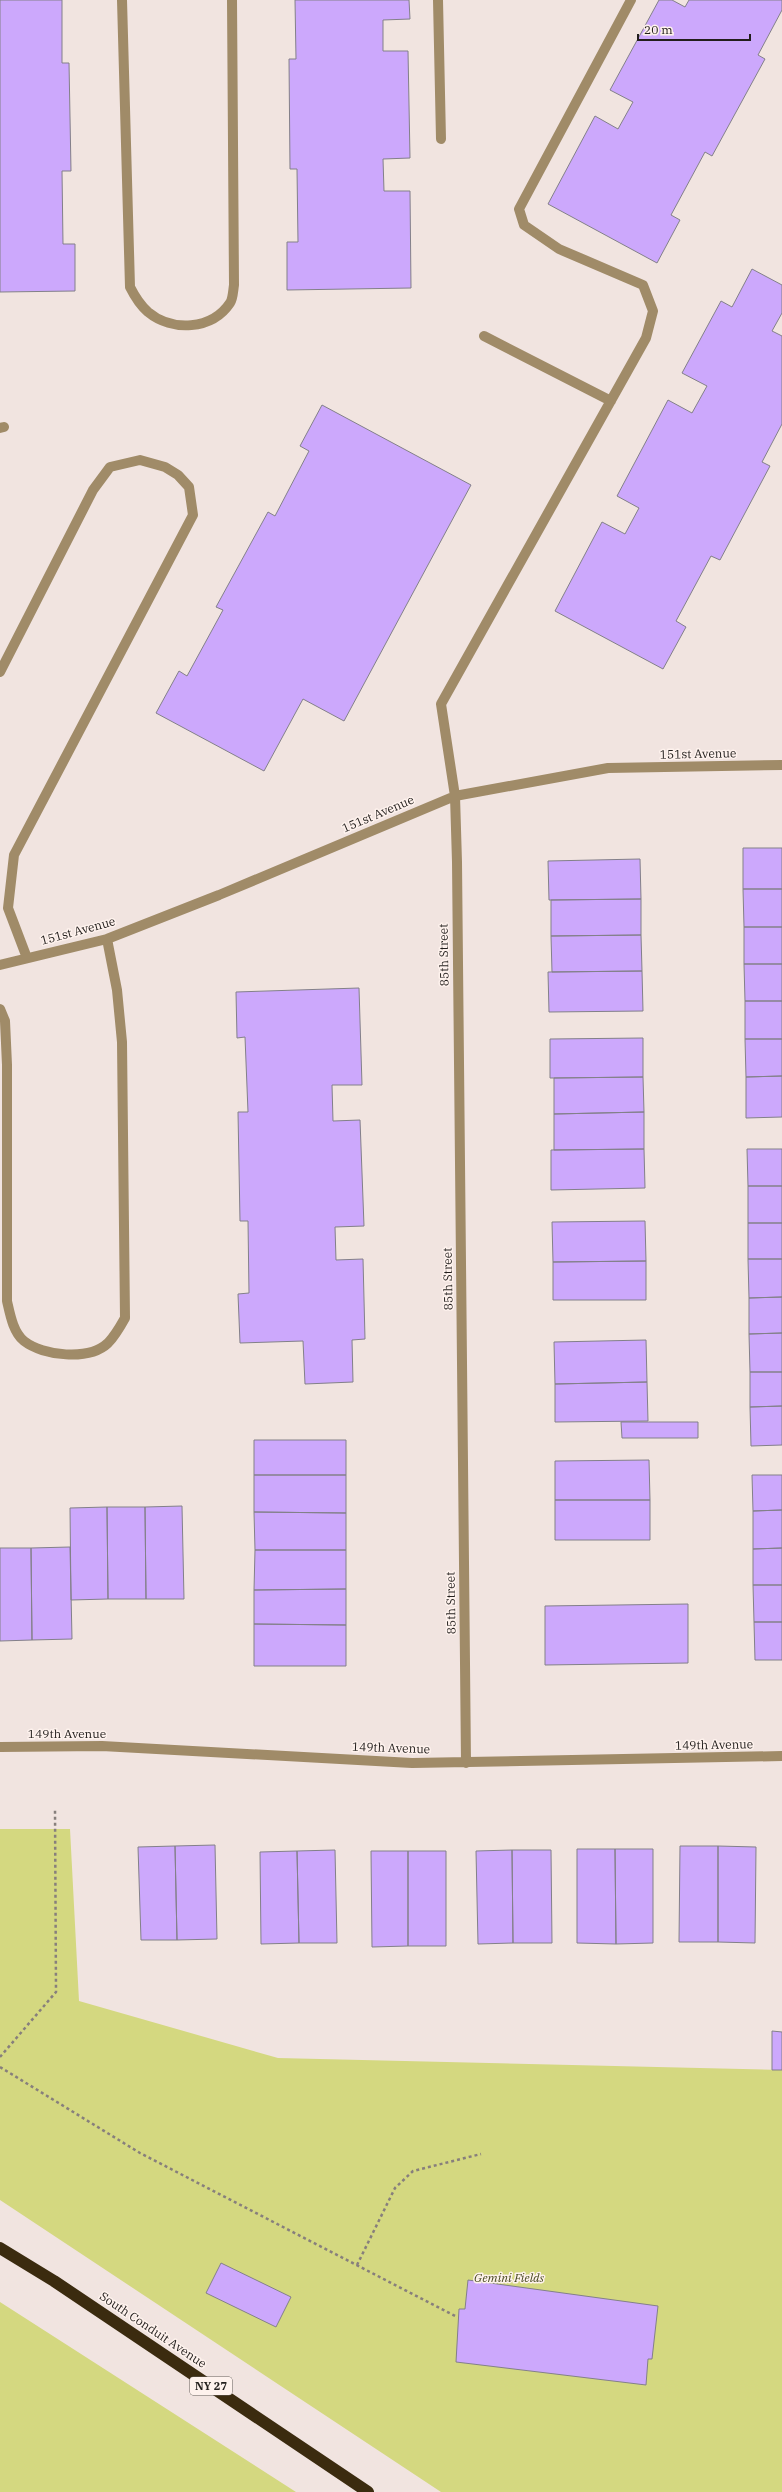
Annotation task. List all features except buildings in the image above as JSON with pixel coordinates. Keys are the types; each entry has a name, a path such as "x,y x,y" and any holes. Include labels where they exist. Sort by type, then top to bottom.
{"highway":[{"name":"South Conduit Avenue","path":"0,2248 54,2281 368,2492"}],"street":[{"path":"122,0 130,287 138,303 149,313 177,325 200,324 215,318 231,302 234,285 232,0"},
{"path":"438,0 441,139"},
{"name":"85th Street","path":"466,1763 455,796 441,704 646,338 653,311 643,285 558,249 524,225 519,209 631,0"},
{"path":"484,336 611,401"},
{"path":"0,672 93,490 110,467 140,460 165,466 178,475 190,487 193,515 14,855 8,908 27,958"},
{"name":"151st Avenue","path":"0,965 107,939 218,895 455,796 608,768 782,765"},
{"path":"0,1009 5,1021 7,1065 7,1301 13,1325 23,1340 62,1355 82,1354 107,1344 125,1318 122,1042 117,990 107,939"},
{"name":"149th Avenue","path":"0,1747 102,1746 412,1763 782,1756"}],"path":[{"path":"0,2057 56,1992 55,1809"},
{"path":"0,2067 140,2153 457,2317"},
{"path":"357,2265 394,2188 413,2171 481,2154"}],"green space":[{"name":"Gemini Fields","path":"0,1829 70,1829 79,2001 278,2058 782,2070 782,2492 441,2492 0,2200"},
{"path":"0,2302 296,2492 0,2492"}]}
